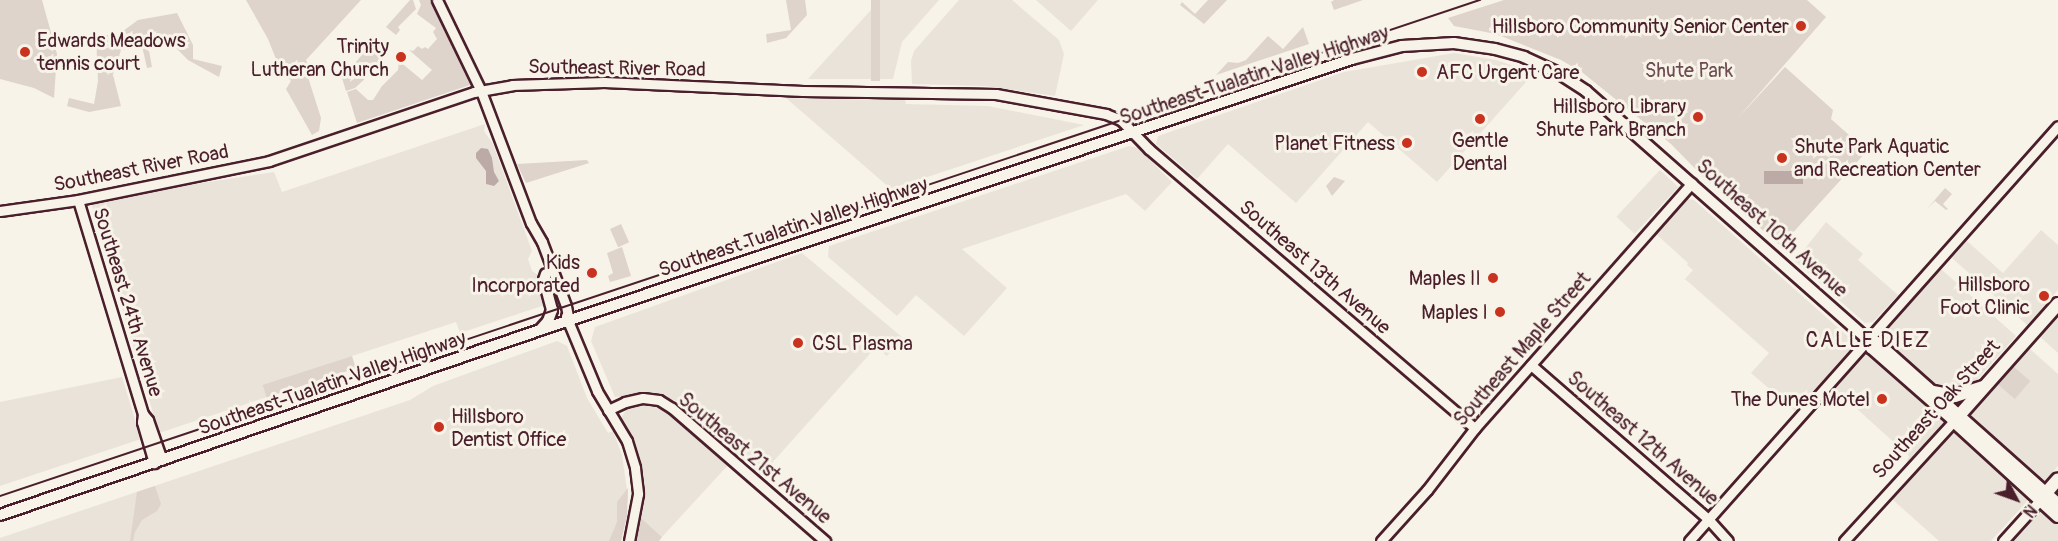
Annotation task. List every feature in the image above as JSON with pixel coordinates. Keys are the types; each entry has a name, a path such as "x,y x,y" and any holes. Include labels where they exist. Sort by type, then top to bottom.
{"highway":[{"name":"Southeast Oak Street","path":"1957,418 2058,304"},
{"path":"1933,392 1955,396 1983,387"},
{"name":"Southeast 10th Avenue","path":"1957,418 2043,496 2058,516"},
{"path":"2043,496 2058,479"}],"main road":[{"name":"Southeast Tualatin Valley Highway","path":"0,515 540,330 1369,54 1427,44 1474,45 1513,54 1560,74 1596,99"},
{"name":"Southeast 10th Avenue","path":"1596,99 1868,340 1877,342 1933,392 1957,418"},
{"path":"540,330 548,321 552,310 544,279 546,274"},
{"name":"Southeast 10th Avenue","path":"1868,340 1870,348 1957,418"},
{"name":"Southeast 10th Avenue","path":"2043,496 2058,503"}],"street":[{"path":"437,0 481,91 566,306 568,321"},
{"name":"Southeast River Road","path":"0,211 78,200 270,161 481,91 520,84 604,82 803,90 980,93 1106,114 1121,120 1132,133"},
{"path":"1689,541 2058,126"},
{"name":"Southeast 13th Avenue","path":"1132,133 1475,428"},
{"name":"Southeast Maple Street","path":"1381,541 1427,490 1475,428 1692,183"},
{"name":"Southeast 24th Avenue","path":"78,200 143,414 148,420 158,462"},
{"path":"539,239 537,245 546,274 610,414 627,441 635,468 638,494 635,499 629,541"},
{"name":"Southeast 12th Avenue","path":"1531,365 1709,520 1728,541"},
{"name":"Southeast 21st Avenue","path":"610,414 636,399 650,398 678,412 825,541"},
{"name":"Southeast Oak Street","path":"1844,541 1957,418"},
{"path":"2003,541 2043,496"}],"shaded area":[{"path":"880,0 939,0 902,42 893,79 808,79"},
{"path":"959,0 1012,0 1059,40 1064,54 1055,96 985,86 912,84 911,61 914,51"},
{"path":"1036,0 1098,0 1071,31"},
{"path":"1454,53 1496,60 1534,73 1437,182 1368,122 1296,203 1228,144 1197,179 1156,144 1158,136 1344,72"},
{"path":"786,98 905,100 906,104 988,106 1084,125 891,189"},
{"path":"485,124 484,131 493,144 532,251 528,259 532,271 538,275 548,304 460,333 456,322 352,356 263,386 267,397 159,433 92,206 96,203 182,186 274,172 282,192"},
{"path":"1129,146 1138,148 1172,182 1145,211 1126,194 962,249 1007,288 964,336 916,295 897,316 828,257 829,246"},
{"path":"481,148 488,149 492,158 494,172 499,181 494,186 486,184 486,171 476,158 476,153"},
{"path":"1660,170 1678,187 1635,234 1616,217"},
{"path":"1764,171 1803,171 1803,184 1764,184"},
{"path":"1688,199 1694,200 2030,498 1991,541 1939,541 1893,500 1909,456 1824,379 1795,411 1751,373 1769,353 1685,279 1693,270 1656,234"},
{"path":"1826,222 1863,254 1858,260 1898,295 1873,322 1865,323 1795,261"},
{"path":"2041,230 2058,245 2058,290 2027,325 1952,258 1967,241 2003,273"},
{"path":"802,253 903,338 887,356 876,347 761,475 677,401 651,394 615,397 591,341 595,327"},
{"path":"1941,269 2016,336 1975,382 1960,389 1941,388 1931,382 1886,342 1884,333"},
{"path":"2058,315 2058,353 2039,336"},
{"path":"557,341 567,346 587,398 608,433 613,431 622,455 628,497 621,541 0,541 0,538 410,400 433,386"},
{"path":"2029,348 2058,374 2058,466 2044,482 1971,418 1971,413 1997,384 2014,399 2030,381 2013,366"},
{"path":"122,377 141,439 0,486 0,402"},
{"path":"649,405 670,412 729,464 662,537 640,517 641,493 627,433 620,419 627,409"},
{"path":"2042,510 2058,524 2058,541 2014,541"}],"green space":[{"path":"0,0 42,0 57,54 54,98 34,88 0,79"},
{"path":"246,0 361,0 306,60 308,64 306,71 321,118 319,131 312,135 286,89 291,81 280,69 268,39"},
{"path":"410,0 413,0 416,9 398,27 400,30 396,35 386,27"},
{"path":"419,0 430,0 470,85 357,123 347,92 356,89 368,100 373,100 382,86 398,70 399,61 422,80 432,70 409,50 413,51 418,46 428,49 437,39 433,32 436,28 417,14 421,5"},
{"path":"786,0 805,0 807,15 786,38 767,43 766,34 791,30"},
{"path":"871,0 880,0 880,81 871,81"},
{"path":"1208,0 1227,0 1204,24 1180,5 1182,2 1195,14"},
{"path":"1334,0 1363,0 1334,10 1331,2"},
{"name":"Shute Park","path":"1504,0 1807,0 1826,17 1737,119 1785,67 1833,110 1831,119 1867,151 1788,238 1787,245 1781,246 1709,183 1671,144 1583,73 1561,60 1496,34 1454,26 1448,18"},
{"path":"177,13 193,45 193,59 222,66 219,77 188,60 169,41 148,45 152,67 147,68 142,46 121,50 113,75 121,106 89,112 67,106 69,98 94,104 98,81 96,36 119,34 138,20"},
{"path":"1303,27 1309,44 1216,75 1228,62 1238,63 1246,60 1268,36 1283,49"},
{"path":"374,41 383,49 379,54 382,57 369,75 355,88 346,91 342,78"},
{"path":"587,160 589,163 526,183 517,164"},
{"path":"1334,177 1345,181 1332,196 1326,186"},
{"path":"1945,188 1952,194 1943,204 1948,209 1946,210 1935,201 1927,209"},
{"path":"621,224 629,242 618,247 610,229"},
{"path":"622,247 631,276 610,282 608,276 613,273 607,253"},
{"path":"352,356 356,368 267,397 263,385"},
{"path":"2013,366 2030,381 2015,399 1997,384"},
{"path":"155,486 161,504 157,511 142,520 133,541 130,541 137,492"},
{"path":"628,488 627,516 621,541 609,541 617,522 617,502"},
{"path":"640,517 662,537 659,541 636,541"}],"waterway":[{"path":"1358,312 1369,320 1359,311"}],"railway":[{"path":"0,496 1480,0"}],"place":[{"name":"Hillsboro Community Senior Center","path":"1801,26"},
{"name":"Edwards Meadows tennis court","path":"25,52"},
{"name":"Trinity Lutheran Church","path":"401,57"},
{"name":"AFC Urgent Care","path":"1422,72"},
{"name":"Hillsboro Library Shute Park Branch","path":"1698,117"},
{"name":"Gentle Dental","path":"1480,119"},
{"name":"Planet Fitness","path":"1407,143"},
{"name":"Shute Park Aquatic and Recreation Center","path":"1782,158"},
{"name":"Kids Incorporated","path":"592,273"},
{"name":"Maples II","path":"1493,278"},
{"name":"Hillsboro Foot Clinic","path":"2044,296"},
{"name":"Maples I","path":"1500,312"},
{"name":"CSL Plasma","path":"798,343"},
{"name":"The Dunes Motel","path":"1882,399"},
{"name":"Hillsboro Dentist Office","path":"439,427"}],"district":[{"name":"CALLE DIEZ","path":"1868,341"}]}
